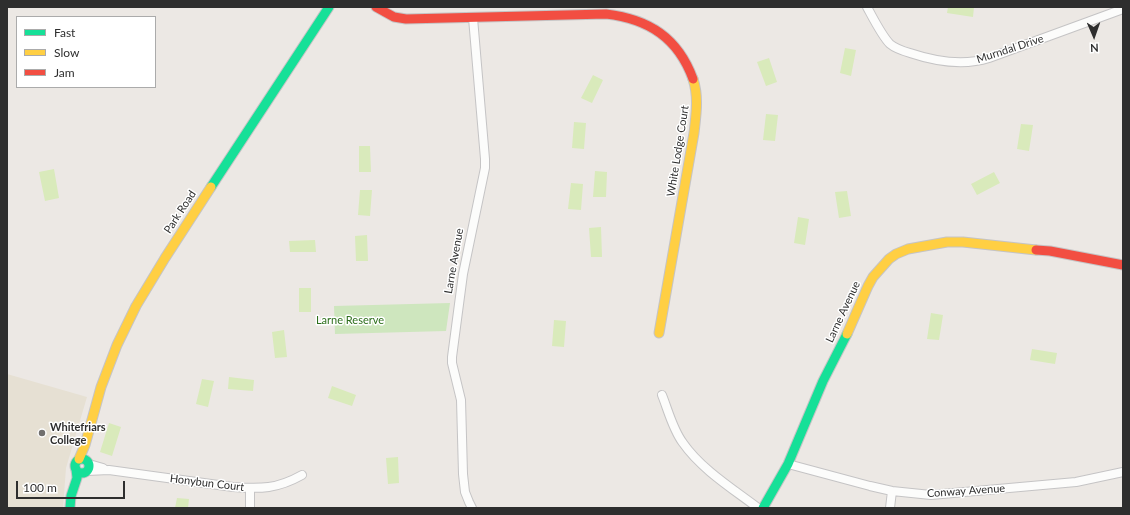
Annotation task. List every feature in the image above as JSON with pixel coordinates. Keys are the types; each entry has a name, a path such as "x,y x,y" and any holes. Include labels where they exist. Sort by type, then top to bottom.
{"street":[{"name":"Park Road","path":"76,508 78,494 86,465 85,445 92,414 120,338 139,301 165,258 329,7"},
{"name":"White Lodge Court","path":"376,7 389,15 401,19 606,14 618,15 632,18 652,27 665,36 675,46 691,72 696,88 697,111 659,333"},
{"name":"Murndal Drive","path":"867,7 889,44 898,50 934,60 969,62 989,58 1123,9"},
{"name":"Larne Avenue","path":"472,508 468,502 463,474 461,400 452,363 452,357 463,274 485,168 473,18"},
{"name":"Larne Avenue","path":"763,508 788,464 823,381 868,286 873,277 889,259 896,254 908,249 928,245 947,242 963,242 1050,251 1123,265"},
{"path":"662,395 682,443 704,466 758,508"},
{"path":"70,508 71,496 77,478 75,464 86,465"},
{"name":"Conway Avenue","path":"788,464 851,482 892,491 924,495 1076,482 1123,472"},
{"name":"Honybun Court","path":"86,465 109,470 233,488 260,488 282,485 302,475"},
{"path":"250,488 250,508"},
{"path":"890,508 892,491"}],"shaded area":[{"name":"Whitefriars College","path":"7,374 87,397 66,468 63,508 7,508"}],"green space":[{"path":"948,7 974,7 973,17 947,13"},
{"path":"845,48 856,50 851,76 840,73"},
{"path":"769,58 777,82 766,86 757,62"},
{"path":"593,75 603,80 592,103 581,98"},
{"path":"766,114 778,115 775,141 763,140"},
{"path":"574,122 586,123 584,149 572,148"},
{"path":"1021,124 1033,125 1029,151 1017,149"},
{"path":"359,146 370,146 371,172 359,172"},
{"path":"54,169 59,198 45,201 39,172"},
{"path":"595,171 607,172 606,197 593,197"},
{"path":"994,172 1000,183 977,195 971,184"},
{"path":"571,183 583,184 581,210 568,209"},
{"path":"360,190 372,190 370,216 358,215"},
{"path":"847,191 851,216 839,218 835,192"},
{"path":"798,217 809,219 805,245 794,243"},
{"path":"601,227 602,257 591,257 589,228"},
{"path":"367,235 368,261 356,261 355,236"},
{"path":"315,240 316,252 290,252 289,241"},
{"path":"299,288 311,288 311,312 299,312"},
{"name":"Larne Reserve","path":"450,303 446,331 335,334 334,306"},
{"path":"931,313 943,315 939,340 927,339"},
{"path":"554,320 566,321 564,347 552,346"},
{"path":"284,330 287,357 275,358 272,332"},
{"path":"1032,349 1057,353 1055,364 1030,360"},
{"path":"229,377 254,380 253,391 228,389"},
{"path":"202,379 214,381 208,407 196,404"},
{"path":"332,386 356,395 352,406 328,398"},
{"path":"109,423 121,427 112,456 100,452"},
{"path":"398,457 399,483 388,484 386,458"},
{"path":"177,498 189,499 188,508 175,508"}],"traffic: fast":[{"path":"211,187 329,7"},
{"path":"763,508 788,464 823,381 847,334"},
{"path":"82,459 87,461 89,466 87,471 82,473 77,471 75,466 77,461 82,459"},
{"path":"70,508 71,496 77,478 76,469"}],"traffic: slow":[{"path":"659,333 694,133 696,92 693,79"},
{"path":"79,459 85,445 101,387 117,345 136,306 211,187"},
{"path":"847,334 873,277 889,259 896,254 908,249 947,242 963,242 1036,250"}],"traffic: jam":[{"path":"376,7 394,17 406,19 606,14 636,20 660,33 670,42 679,52 693,79"},
{"path":"1036,250 1050,251 1123,265"}],"place":[{"name":"Whitefriars College","path":"42,433"}]}
